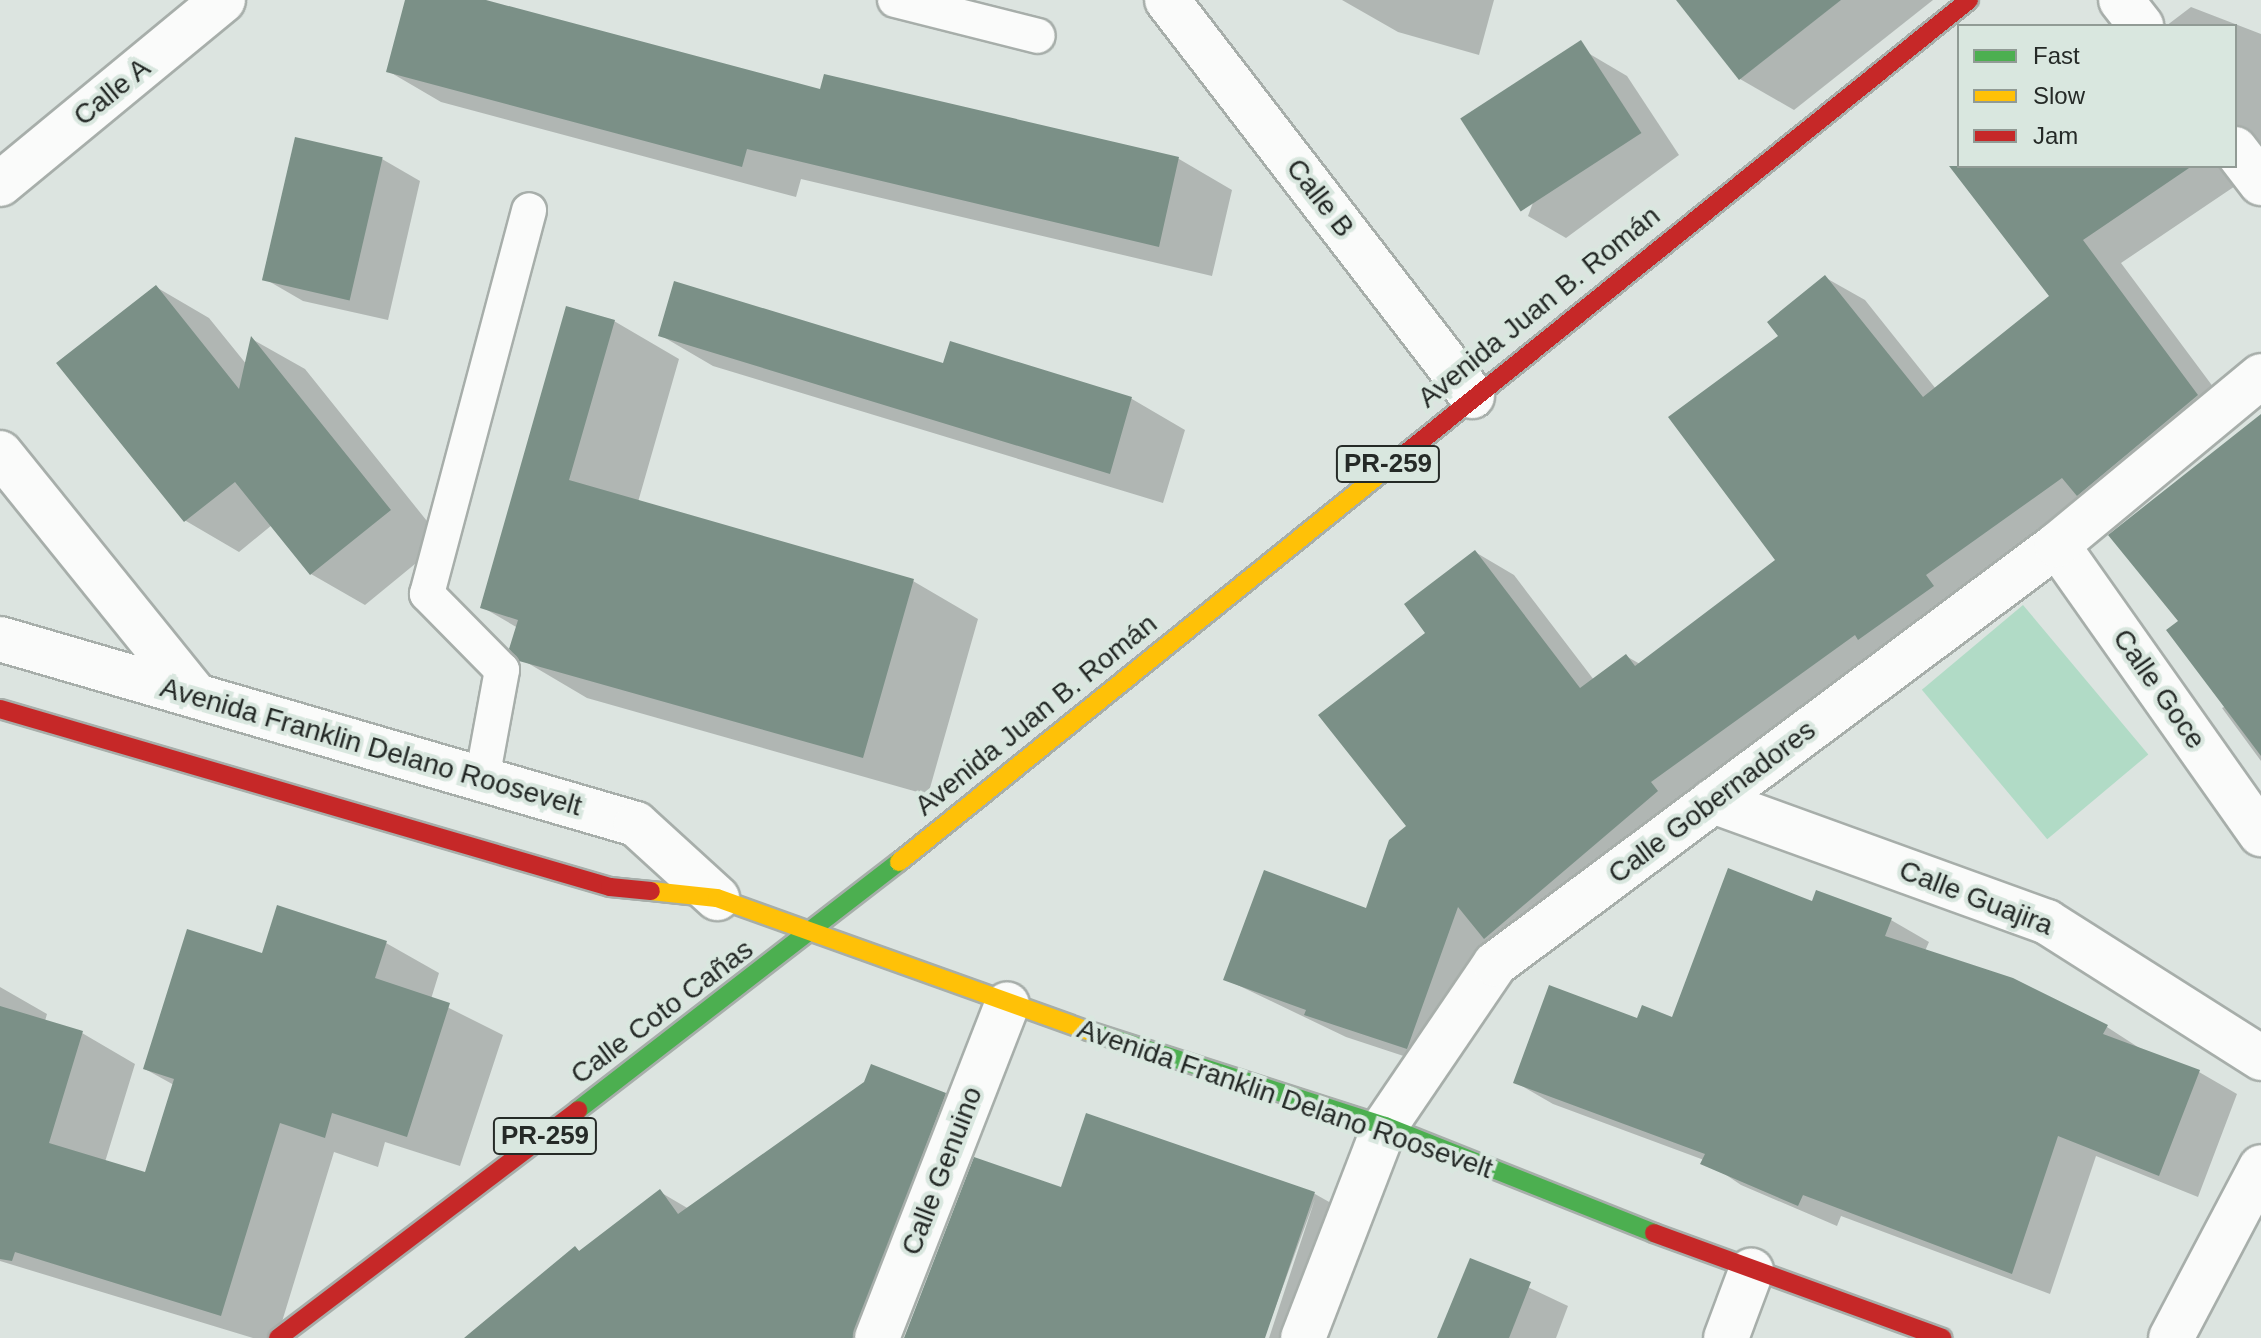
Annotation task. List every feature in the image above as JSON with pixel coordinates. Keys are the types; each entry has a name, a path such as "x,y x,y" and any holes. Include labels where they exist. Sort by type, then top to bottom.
{"main road":[{"name":"Avenida Juan B. Román","path":"811,933 1472,396 1969,0"},
{"name":"Avenida Franklin Delano Roosevelt","path":"0,709 610,887 717,898 1007,1004 1385,1126 1751,1271 1942,1338"},
{"name":"Calle Coto Cañas","path":"278,1338 811,933"}],"street":[{"name":"Calle A","path":"0,184 223,0"},
{"name":"Calle B","path":"1167,0 1472,396"},
{"path":"2121,0 2139,24"},
{"path":"2237,152 2261,183"},
{"name":"Calle Gobernadores","path":"1303,1338 1385,1126 1495,964 2057,545 2261,376"},
{"path":"0,453 196,696"},
{"name":"Calle Goce","path":"2057,545 2261,834"},
{"name":"Avenida Franklin Delano Roosevelt","path":"0,639 636,824 717,898"},
{"name":"Calle Guajira","path":"1713,801 2047,922 2261,1058"},
{"name":"Calle Genuino","path":"877,1338 1007,1004"},
{"path":"2171,1338 2261,1167"},
{"path":"1726,1338 1751,1271"}],"lane":[{"path":"895,0 1038,36"},
{"path":"482,779 502,670 427,594 529,210"}],"green space":[{"path":"2023,605 2148,754 2047,839 1922,690"}],"building":[{"path":"405,0 486,0 820,89 824,74 1179,157 1159,247 747,149 742,167 386,72"},
{"path":"1676,0 1841,0 1739,80"},
{"path":"1581,40 1641,133 1521,212 1460,118"},
{"path":"295,137 383,157 350,300 262,280"},
{"path":"1949,166 2189,168 2083,240 2198,395 2077,496 2062,478 1926,575 1934,586 1858,640 1855,635 1651,782 1658,791 1484,939 1458,907 1407,1049 1304,1015 1306,1010 1223,980 1264,870 1366,908 1389,840 1406,826 1318,715 1425,633 1404,604 1475,550 1580,688 1626,654 1635,666 1775,560 1668,417 1778,336 1767,322 1825,275 1923,397 2049,296"},
{"path":"674,281 943,363 950,341 1132,397 1110,474 658,336"},
{"path":"156,285 239,389 251,336 391,510 310,575 235,482 184,522 56,363"},
{"path":"566,306 615,320 569,480 914,579 863,758 519,661 509,649 518,620 480,608"},
{"path":"2261,414 2261,756 2166,630 2178,621 2108,535"},
{"path":"1728,868 1812,901 1816,890 1892,918 1885,936 2013,978 2108,1025 2103,1034 2200,1070 2159,1176 2058,1136 2012,1274 1803,1195 1798,1206 1700,1164 1705,1154 1513,1083 1549,985 1637,1018 1642,1005 1672,1017"},
{"path":"277,905 387,941 375,978 450,1003 407,1137 332,1113 325,1138 280,1123 221,1316 15,1252 12,1261 0,1259 0,1006 83,1031 49,1143 145,1172 174,1079 143,1069 187,929 262,953"},
{"path":"871,1064 946,1093 853,1338 464,1338 575,1246 579,1251 660,1189 678,1214 864,1082"},
{"path":"1086,1113 1315,1192 1265,1338 904,1338 974,1157 1061,1187"},
{"path":"1470,1258 1531,1282 1509,1338 1437,1338"}],"traffic: fast":[{"path":"578,1110 899,862"},
{"path":"1089,1031 1385,1126 1654,1233"}],"traffic: slow":[{"path":"899,862 1401,457"},
{"path":"651,891 717,898 1089,1031"}],"traffic: jam":[{"path":"1401,457 1969,0"},
{"path":"0,709 610,887 651,891"},
{"path":"278,1338 578,1110"},
{"path":"1654,1233 1942,1338"}]}
